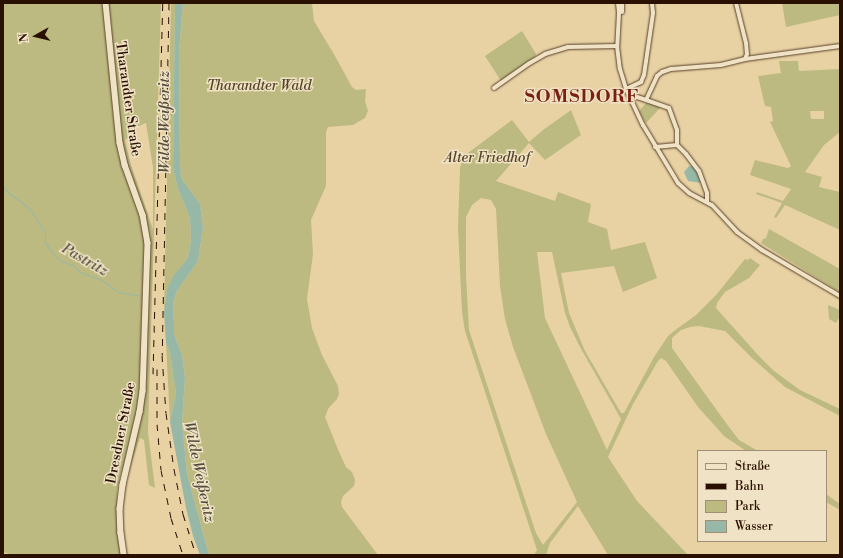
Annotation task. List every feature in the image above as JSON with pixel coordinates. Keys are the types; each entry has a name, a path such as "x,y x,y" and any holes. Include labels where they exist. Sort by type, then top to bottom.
{"main road":[{"name":"Tharandter Straße","path":"106,3 121,146 125,165 143,215 148,238 146,291"},
{"name":"Dresdner Straße","path":"124,555 120,509 123,485 142,397 146,291"}],"street":[{"path":"618,3 620,13 617,46 620,69 626,89 655,147 682,188 707,201 737,232 756,246 840,296"},
{"path":"622,3 622,12"},
{"path":"626,89 641,82 644,75 653,13 652,3"},
{"path":"736,3 746,43 747,54 745,59"},
{"path":"494,88 528,64 551,52 568,47 617,46"},
{"path":"646,100 657,76 662,72 671,69 730,63 745,59 840,46"},
{"path":"630,98 634,96 669,108 677,130 676,145 699,171 707,193 707,201"},
{"path":"655,147 676,145"}],"green space":[{"path":"3,3 161,3 148,432 155,488 149,485 144,440 140,438 129,471 122,469 117,491 117,528 121,555 12,555 3,552","holes":["146,123 153,168 153,229 131,165 125,140 128,138 127,131"]},
{"path":"171,3 175,3 173,168 178,189 190,218 191,240 188,258 167,289 164,312"},
{"name":"Tharandter Wald","path":"183,3 312,3 314,21 352,87 356,90 366,89 365,101 368,111 365,118 353,125 328,127 326,132 326,186 311,220 313,254 307,299 312,328 322,355 338,386 339,394 337,399 328,409 325,417 346,467 352,472 355,480 354,486 343,496 341,502 342,507 378,555 209,555 187,474 182,423 185,378 182,355 174,334 173,303 177,291 198,261 203,228 200,204 181,178 179,52"},
{"path":"782,3 840,3 840,15 786,27"},
{"path":"522,31 536,54 535,57 501,81 485,56"},
{"path":"779,61 798,61 799,71 840,69 840,132 824,145 805,172 822,177 819,187 840,192 840,230 785,205 776,218 774,217 782,203 756,194 757,192 783,201 791,189 750,175 755,160 788,168 791,166 770,122 773,121 771,107 765,106 758,76 781,73","holes":["810,111 824,111 824,119 811,119"]},
{"path":"647,102 661,107 646,123 639,111"},
{"name":"Alter Friedhof","path":"571,110 581,135 545,160 529,143 496,181 555,201 558,192 591,204 588,222 607,229 611,250 645,242 657,278 623,292 614,266 561,273 569,313 585,351 621,413 624,413 654,357 668,336 696,315 717,294 745,259 748,260 750,258 760,265 749,278 725,292 717,303 716,308 774,371 800,390 840,409 840,416 785,387 752,358 725,331 699,326 690,327 681,330 672,338 672,348 726,423 739,440 756,450 745,450 724,436 698,407 666,361 661,358 658,361 633,404 608,457 637,501 688,555 608,555 578,506 550,543 546,555 534,555 537,550 465,331 462,312 458,228 460,168 464,156 512,120 529,142","holes":["481,198 491,200 496,209 500,286 505,319 513,347 546,434 577,502 543,545 536,533 469,330 466,275 466,217 472,205","537,252 552,252 565,313 570,327 621,419 607,450 545,318"]},
{"path":"769,229 840,269 840,299 836,297 838,291 761,243 763,239 766,238"},
{"path":"828,305 840,310 840,316 836,323 829,319"},
{"path":"166,343 170,353 176,393 170,422"},
{"path":"827,495 840,504 840,510 827,503"}],"water":[{"path":"175,3 183,3 179,52 181,178 200,204 203,228 198,261 177,291 173,303 174,334 182,355 185,378 182,423 187,474 209,555 200,555 193,536 186,508 170,422 176,393 170,353 166,343 164,312 167,289 174,275 188,258 191,240 190,218 178,189 173,168"},
{"path":"689,166 694,167 701,183 688,181 684,172"}],"waterway":[{"name":"Pastritz","path":"3,186 9,193 30,209 45,233 45,242 51,251 61,261 73,265 80,272 102,280 118,292 143,296"}],"railway":[{"path":"153,374 163,3"},
{"path":"169,3 162,355 166,413 174,469 183,514 196,555"},
{"path":"157,369 157,424 161,470 171,518 183,555"}],"district":[{"name":"SOMSDORF","path":"582,97"}],"water label":[{"name":"Wilde Weißeritz","path":"165,122"},
{"name":"Wilde Weißeritz","path":"199,472"}]}
